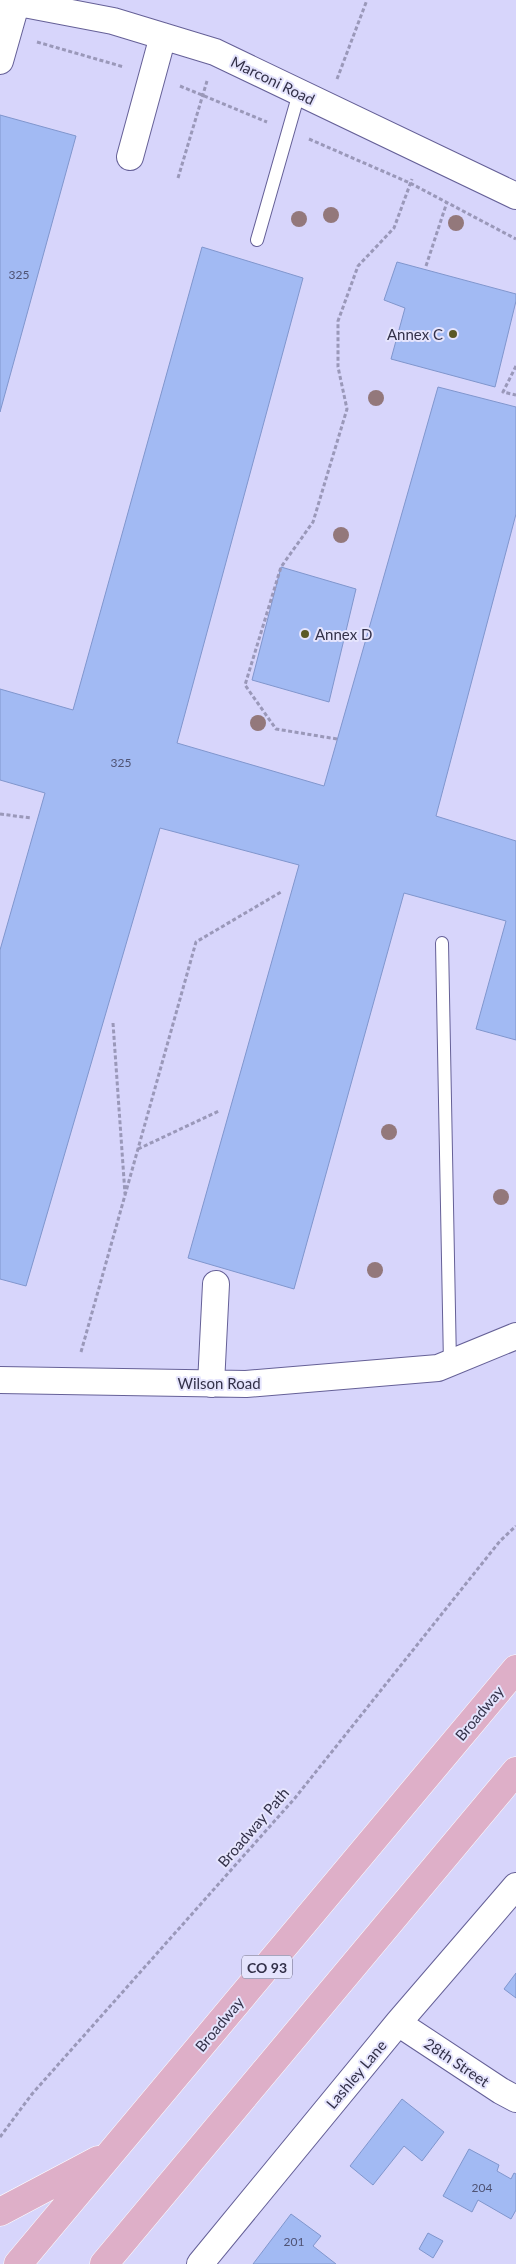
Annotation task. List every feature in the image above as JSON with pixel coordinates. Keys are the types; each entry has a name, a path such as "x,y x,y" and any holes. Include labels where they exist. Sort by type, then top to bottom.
{"main road":[{"name":"Broadway","path":"18,2264 516,1669"},
{"path":"104,2264 516,1771"},
{"path":"0,2212 114,2150"}],"street":[{"name":"Marconi Road","path":"10,1 113,21 215,52 326,107 516,196"},
{"path":"0,61 8,34 10,1"},
{"path":"130,157 163,36"},
{"path":"211,1384 216,1284"},
{"path":"444,1366 516,1336"},
{"name":"Wilson Road","path":"0,1380 246,1384 444,1366"},
{"name":"Lashley Lane","path":"200,2264 398,2023 516,1886"},
{"name":"28th Street","path":"398,2023 501,2092 516,2099"}],"lane":[{"path":"257,240 299,93"},
{"path":"442,943 444,1366"}],"path":[{"path":"326,147 326,107 367,0"},
{"path":"8,34 153,75 288,130 410,184 516,239"},
{"path":"178,178 215,52"},
{"path":"337,740 276,729 245,685 281,567 312,522 347,408 338,367 338,321 358,266 394,228 422,152"},
{"path":"426,266 457,168"},
{"path":"516,366 503,392 516,395"},
{"path":"0,814 32,818"},
{"path":"81,1354 196,942 281,892"},
{"path":"113,1023 125,1197"},
{"path":"138,1149 219,1112"},
{"name":"Broadway Path","path":"0,2137 32,2094 295,1798 500,1541 516,1526"}],"building":[{"path":"0,115 76,136 0,412"},
{"path":"202,247 303,278 177,743 324,786 438,387 516,407 516,514 436,816 516,841 516,1040 476,1029 506,921 404,893 294,1289 188,1258 299,865 160,828 26,1286 0,1279 0,950 45,793 0,780 0,689 73,710"},
{"name":"Annex C","path":"397,262 516,294 516,301 495,387 391,359 405,308 384,300"},
{"name":"Annex D","path":"281,567 356,589 329,702 252,680"},
{"path":"516,1973 516,1998 504,1989"},
{"path":"402,2099 444,2132 422,2161 404,2146 373,2185 350,2166"},
{"path":"469,2149 499,2165 497,2171 511,2179 514,2173 516,2174 516,2210 511,2219 478,2200 472,2212 443,2196"},
{"path":"291,2214 321,2236 313,2246 336,2264 253,2264"},
{"path":"428,2233 443,2241 433,2258 419,2249"}],"place":[{"name":"Annex C","path":"453,334"},
{"name":"Annex D","path":"305,634"}]}
